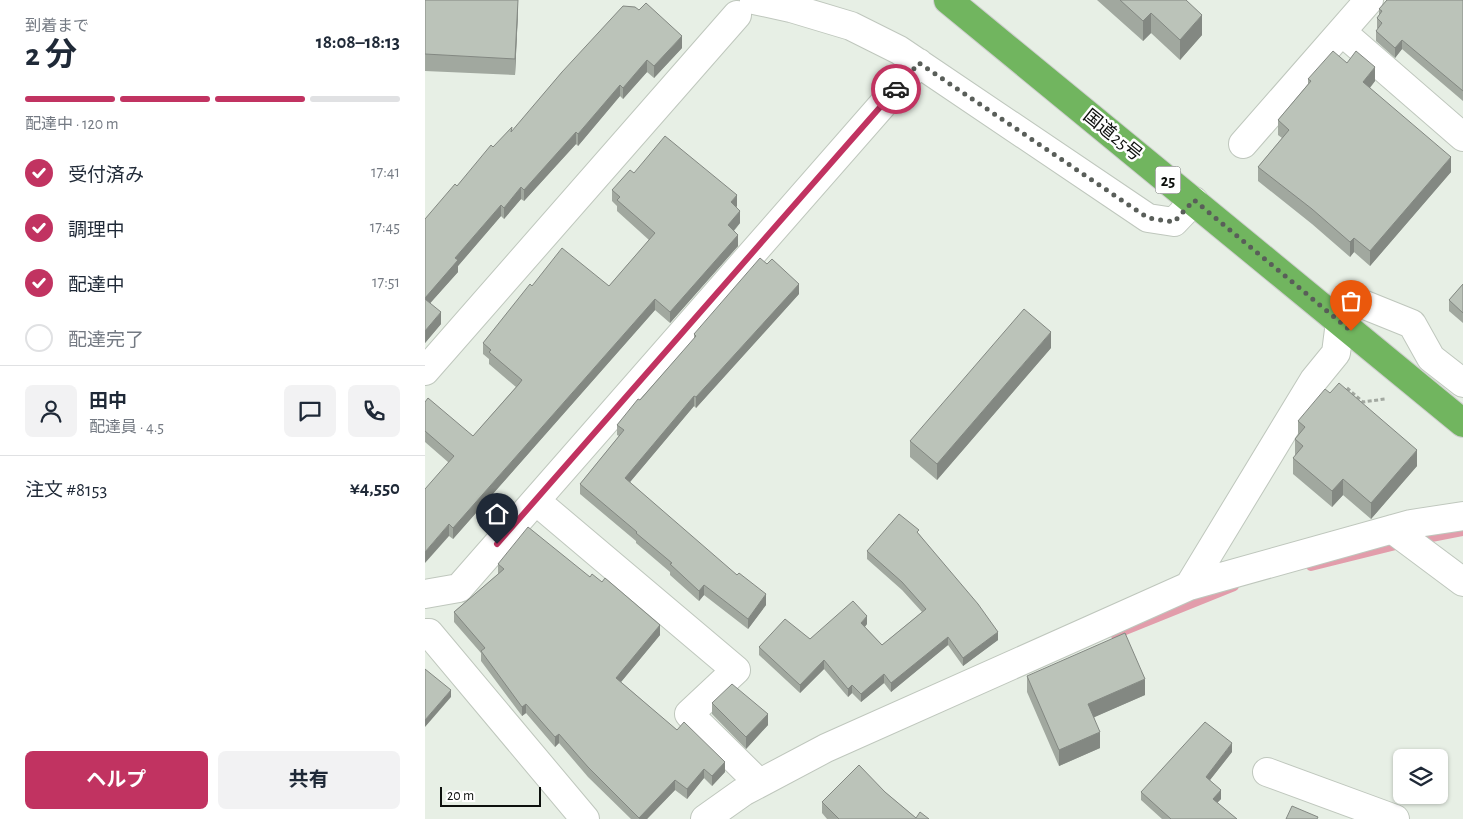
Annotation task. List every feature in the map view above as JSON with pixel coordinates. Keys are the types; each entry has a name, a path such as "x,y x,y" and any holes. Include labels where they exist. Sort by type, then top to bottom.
{"highway":[{"name":"国道25号","path":"948,0 1194,200 1463,423"}],"street":[{"path":"1243,144 1369,0"},
{"path":"425,371 746,8 791,8 851,26 899,50 1148,218 1174,222 1194,200"},
{"path":"1342,32 1463,137"},
{"path":"425,594 459,588 919,63"},
{"path":"1189,586 1314,380 1336,353 1339,322 1355,300 1412,324 1431,358 1463,383"},
{"path":"535,501 736,670 689,714 759,784"},
{"path":"1404,538 1411,524 1463,516"},
{"path":"705,819 743,792 826,748 1189,586 1404,538 1463,582"},
{"path":"425,633 429,633 585,819"},
{"path":"1267,772 1395,819"}],"path":[{"path":"1324,368 1363,402 1391,398"}],"building":[{"path":"425,0 518,0 515,59 425,54"},
{"path":"1120,0 1186,0 1202,15 1180,40 1151,13 1143,21"},
{"path":"1387,0 1463,0 1463,91 1402,40 1395,48 1376,31 1382,23 1377,18 1382,11 1379,9"},
{"path":"646,3 682,36 654,66 647,60 623,88 620,85 578,134 576,132 524,190 521,187 504,208 501,205 455,258 458,260 425,298 425,219 455,184 457,186 491,145 493,147 512,127 511,132 562,72 623,6 635,7 639,10"},
{"path":"1333,51 1347,63 1356,51 1375,67 1363,82 1451,157 1370,251 1354,238 1350,242 1312,209 1258,167 1289,130 1278,120 1311,81 1308,79"},
{"path":"665,136 737,195 731,202 740,211 728,225 738,235 670,312 655,299 453,528 449,524 425,552 425,489 454,456 425,431 425,402 428,398 473,436 522,380 489,352 491,350 483,343 530,284 532,286 562,248 609,286 655,233 617,200 620,197 612,190 630,170 634,173"},
{"path":"760,258 767,264 772,259 799,284 696,397 694,396 625,478 737,575 739,573 766,594 748,619 704,585 699,591 670,564 672,563 580,484 624,430 617,425 638,399 640,400 696,336 694,334"},
{"path":"1463,284 1463,313 1449,300"},
{"path":"425,299 441,312 425,331"},
{"path":"1024,309 1051,332 937,464 910,441"},
{"path":"1339,383 1417,450 1371,503 1343,479 1332,491 1293,458 1303,446 1295,439 1305,427 1298,421 1325,389 1330,393"},
{"path":"899,514 919,530 917,532 978,604 998,632 963,658 948,637 891,683 884,674 861,694 852,685 848,689 824,660 800,685 759,647 785,619 810,639 853,601 867,616 861,623 882,645 926,609 902,582 867,551"},
{"path":"528,527 590,577 592,574 602,582 605,578 660,625 616,678 677,730 684,722 725,762 712,776 704,769 687,789 675,780 639,818 588,767 559,734 555,737 526,704 522,707 481,651 485,648 454,612 504,569 498,564"},
{"path":"1125,633 1145,679 1088,704 1100,732 1059,750 1027,676"},
{"path":"425,669 451,690 425,720"},
{"path":"732,684 768,714 746,737 712,703"},
{"path":"1205,722 1232,743 1206,777 1221,790 1213,799 1237,819 1171,819 1141,792"},
{"path":"859,765 885,792 916,818 920,812 929,819 839,819 822,802"},
{"path":"1292,806 1318,817 1317,819 1286,819"}],"waterway":[{"path":"1311,566 1416,540 1463,531"},
{"path":"1115,634 1234,586"}],"way so far":[{"path":"896,89 919,63 1148,218 1174,222 1194,200 1351,331"}],"route":[{"path":"497,544 896,89"}]}
